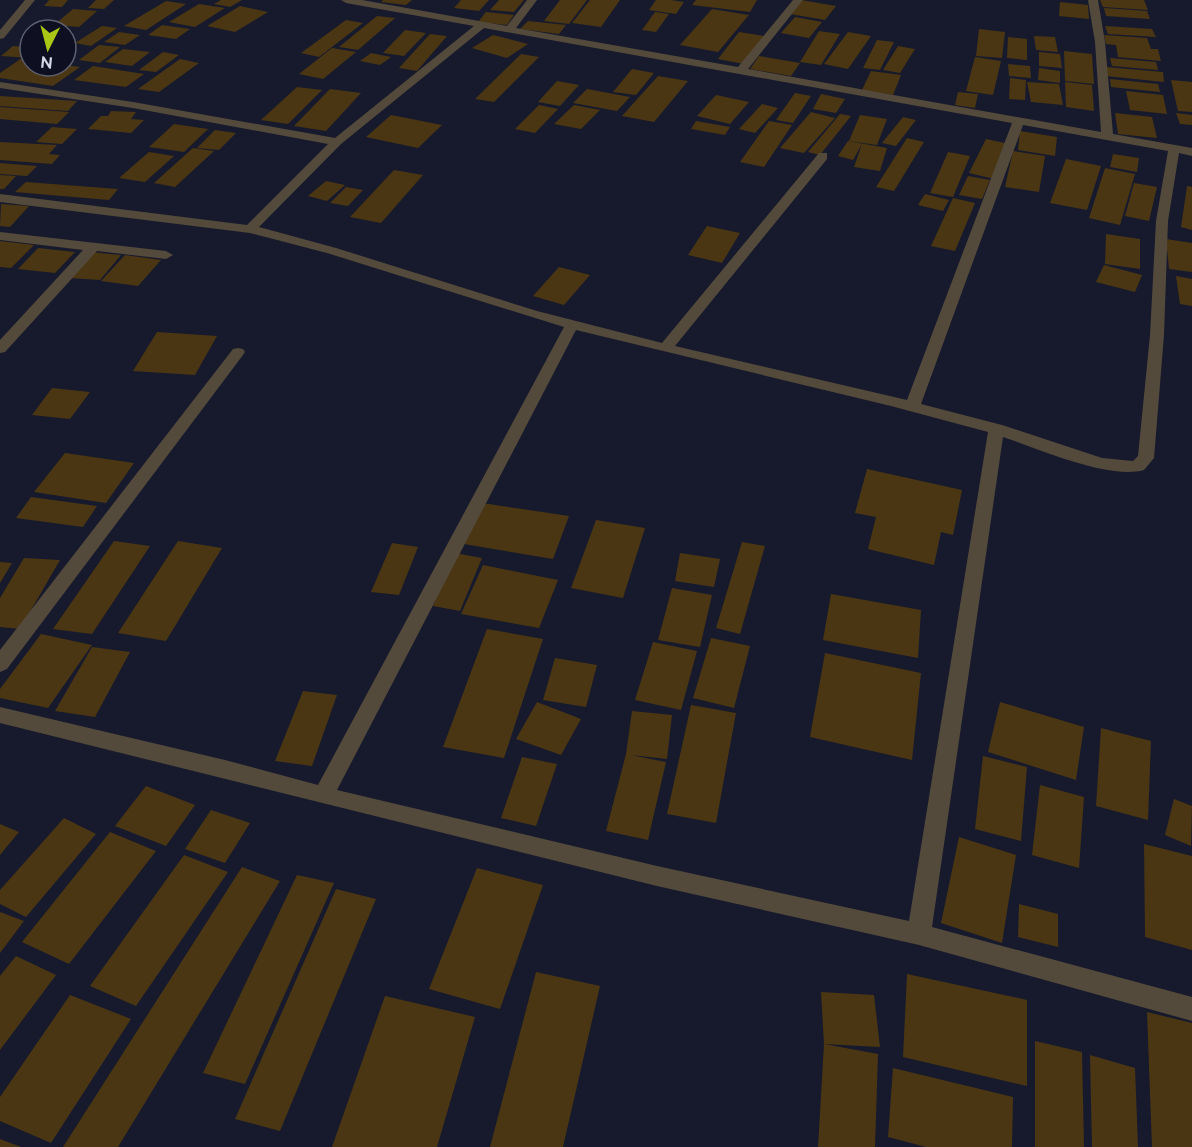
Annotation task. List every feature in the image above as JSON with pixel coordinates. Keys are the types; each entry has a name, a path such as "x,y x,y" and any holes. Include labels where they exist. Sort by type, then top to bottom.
{"street":[{"path":"0,36 30,0"},
{"path":"346,0 1192,152"},
{"path":"508,30 532,0"},
{"path":"741,71 798,0"},
{"path":"1093,0 1100,42 1107,137"},
{"path":"250,230 337,142 481,26"},
{"path":"0,85 133,105 337,142"},
{"path":"913,405 1019,121"},
{"path":"0,198 250,230 299,241 572,325 913,405 1112,466 1137,466 1146,458 1157,335 1162,221 1174,149"},
{"path":"666,347 823,156"},
{"path":"0,236 166,255"},
{"path":"0,348 93,247"},
{"path":"323,796 572,325"},
{"path":"0,664 238,352"},
{"path":"919,934 996,429"},
{"path":"0,715 657,876 919,934 1192,1009"}],"building":[{"path":"49,0 68,0 62,7 44,6"},
{"path":"96,0 114,0 104,9 88,8"},
{"path":"221,0 242,0 230,7 214,4"},
{"path":"383,0 412,0 406,5 381,2"},
{"path":"461,0 489,0 479,11 454,8"},
{"path":"499,0 524,0 514,12 490,10"},
{"path":"560,0 587,0 569,24 544,21"},
{"path":"590,0 620,0 601,27 572,23"},
{"path":"656,0 684,2 676,14 649,10"},
{"path":"696,0 757,0 750,12 692,5"},
{"path":"801,0 836,6 825,20 790,14"},
{"path":"1100,0 1144,0 1148,10 1103,7"},
{"path":"166,1 186,4 146,30 124,26"},
{"path":"1060,2 1088,5 1089,19 1059,16"},
{"path":"199,4 225,8 195,27 169,22"},
{"path":"240,6 268,12 235,32 207,26"},
{"path":"1104,8 1147,11 1150,19 1106,16"},
{"path":"73,9 97,11 79,27 78,18 62,18"},
{"path":"712,9 749,15 718,52 680,45"},
{"path":"486,12 514,15 507,25 478,22"},
{"path":"655,12 669,14 656,32 642,30"},
{"path":"377,16 395,18 358,50 339,47"},
{"path":"795,17 822,22 809,38 781,33"},
{"path":"346,20 363,23 319,57 301,53"},
{"path":"528,21 566,25 559,34 520,29"},
{"path":"162,25 190,29 176,39 148,35"},
{"path":"102,26 117,28 91,46 78,44 78,41"},
{"path":"1105,26 1152,29 1156,37 1108,34"},
{"path":"979,29 1005,32 1002,58 976,56"},
{"path":"405,30 426,33 404,56 383,53"},
{"path":"819,31 840,34 821,65 800,62"},
{"path":"119,32 140,35 125,45 104,42"},
{"path":"739,32 764,36 744,64 718,59"},
{"path":"848,32 871,36 848,69 824,64"},
{"path":"430,34 447,36 417,71 399,68"},
{"path":"493,35 528,44 507,58 472,48"},
{"path":"1104,35 1147,38 1151,49 1158,49 1161,61 1118,57 1116,45 1106,44"},
{"path":"1034,36 1055,37 1058,52 1036,50"},
{"path":"1008,37 1027,39 1027,60 1007,58"},
{"path":"877,40 894,42 880,70 863,68"},
{"path":"99,45 120,47 100,63 79,60"},
{"path":"13,46 18,46 18,57 1,56"},
{"path":"898,46 915,49 900,73 883,70"},
{"path":"332,48 356,52 323,79 299,74"},
{"path":"123,49 150,52 132,66 105,62"},
{"path":"1064,51 1092,54 1094,84 1065,81"},
{"path":"163,52 179,55 156,72 139,70"},
{"path":"1039,52 1060,54 1062,68 1039,66"},
{"path":"371,53 391,57 380,65 360,61"},
{"path":"521,54 539,57 494,102 475,99"},
{"path":"759,56 800,63 791,76 750,69"},
{"path":"975,57 1001,61 993,95 966,91"},
{"path":"1110,58 1156,62 1158,70 1112,66"},
{"path":"180,59 199,63 159,92 138,89"},
{"path":"18,61 18,78 64,78 53,86 0,78 0,73"},
{"path":"1008,64 1030,66 1031,78 1009,76"},
{"path":"93,66 144,74 126,87 74,80"},
{"path":"1106,67 1163,72 1164,82 1106,76"},
{"path":"1039,68 1060,71 1060,83 1038,80"},
{"path":"632,69 654,73 636,95 613,92"},
{"path":"871,71 901,75 893,95 862,90"},
{"path":"658,76 688,81 654,122 622,116"},
{"path":"1010,78 1026,80 1025,100 1009,99"},
{"path":"1110,79 1158,84 1160,92 1111,87"},
{"path":"1171,80 1192,82 1192,112 1178,111"},
{"path":"557,81 579,85 560,106 538,102"},
{"path":"1027,82 1059,84 1063,105 1031,102"},
{"path":"1065,82 1092,85 1094,111 1066,107"},
{"path":"297,87 322,90 288,124 261,120"},
{"path":"330,89 361,93 326,131 294,126"},
{"path":"587,89 630,97 617,111 573,103"},
{"path":"1126,91 1163,95 1167,114 1130,110"},
{"path":"958,92 978,94 975,108 955,105"},
{"path":"795,93 811,96 793,123 776,120"},
{"path":"821,94 845,99 836,113 813,109"},
{"path":"716,95 749,102 730,124 697,116"},
{"path":"0,96 77,101 68,111 0,106"},
{"path":"762,104 778,108 755,133 739,129"},
{"path":"539,105 558,109 535,133 515,129"},
{"path":"574,105 600,110 581,129 554,124"},
{"path":"0,107 69,112 57,124 0,119"},
{"path":"111,111 136,112 131,119 144,120 131,133 88,129 101,116 108,116"},
{"path":"811,112 835,118 804,153 780,148"},
{"path":"1115,113 1152,117 1157,138 1118,134"},
{"path":"1176,113 1192,115 1192,125 1180,124"},
{"path":"840,114 851,116 820,155 808,152"},
{"path":"391,115 442,125 418,148 366,137"},
{"path":"860,115 887,119 877,145 849,141"},
{"path":"903,117 916,120 896,146 882,143"},
{"path":"696,121 730,127 725,135 691,129"},
{"path":"769,121 792,125 764,167 740,162"},
{"path":"174,124 208,129 184,152 149,147"},
{"path":"52,127 77,129 62,144 36,142"},
{"path":"215,130 236,133 219,150 197,148"},
{"path":"1020,131 1057,137 1055,156 1018,150"},
{"path":"907,138 924,142 894,191 876,187"},
{"path":"986,139 1010,144 994,179 969,173"},
{"path":"848,141 887,148 880,171 854,167 862,144 853,160 838,156"},
{"path":"0,142 57,145 49,154 60,155 52,164 0,160"},
{"path":"193,148 214,151 175,187 154,183"},
{"path":"1013,151 1045,156 1039,192 1005,187"},
{"path":"149,152 174,156 145,182 119,178"},
{"path":"948,152 970,156 953,197 930,193"},
{"path":"1113,154 1139,158 1137,172 1110,167"},
{"path":"1066,159 1101,166 1087,210 1050,203"},
{"path":"0,163 37,166 27,176 0,174"},
{"path":"1105,168 1135,174 1120,225 1089,218"},
{"path":"394,170 423,175 381,223 350,217"},
{"path":"0,175 16,176 4,189 0,189"},
{"path":"968,176 990,180 982,199 959,195"},
{"path":"326,181 345,185 327,201 308,196"},
{"path":"26,182 118,189 109,200 15,192"},
{"path":"1134,183 1157,187 1149,221 1125,216"},
{"path":"1187,186 1192,187 1192,230 1181,227"},
{"path":"346,187 363,190 348,206 330,203"},
{"path":"925,194 949,200 943,211 918,205"},
{"path":"953,198 975,203 955,251 931,246"},
{"path":"1,204 29,206 10,227 0,226"},
{"path":"707,226 740,233 722,263 688,255"},
{"path":"1106,234 1140,239 1140,269 1105,264"},
{"path":"1166,239 1192,243 1192,272 1169,269"},
{"path":"0,241 34,245 11,268 0,267"},
{"path":"38,248 75,252 55,273 18,269"},
{"path":"91,252 121,255 100,280 70,278"},
{"path":"125,255 161,260 138,286 101,281"},
{"path":"1104,265 1142,275 1135,292 1096,282"},
{"path":"559,267 590,275 564,305 533,296"},
{"path":"1176,276 1192,279 1192,306 1180,304"},
{"path":"157,332 217,336 195,375 133,371"},
{"path":"52,388 90,392 70,419 32,415"},
{"path":"65,453 134,463 106,503 34,492"},
{"path":"867,469 962,490 953,535 941,532 934,565 868,549 876,517 855,513"},
{"path":"31,497 97,506 83,527 16,518"},
{"path":"482,503 569,516 553,559 464,544"},
{"path":"596,520 645,528 623,598 571,588"},
{"path":"114,541 150,546 92,634 53,629"},
{"path":"178,541 222,548 166,641 118,633"},
{"path":"742,542 765,546 740,634 716,628"},
{"path":"392,543 418,547 399,595 371,592"},
{"path":"455,553 482,558 460,611 433,606"},
{"path":"680,553 720,559 714,587 675,581"},
{"path":"24,558 60,560 20,629 0,627 0,598"},
{"path":"0,562 12,563 0,583"},
{"path":"483,565 558,580 539,628 461,614"},
{"path":"672,588 712,595 700,647 658,640"},
{"path":"831,594 921,610 918,658 823,640"},
{"path":"487,629 543,639 504,758 443,747"},
{"path":"41,634 92,645 48,708 0,698 0,689"},
{"path":"711,638 750,646 734,708 693,698"},
{"path":"653,642 697,651 681,710 635,700"},
{"path":"92,647 130,652 95,717 55,711"},
{"path":"825,653 921,673 912,760 810,737"},
{"path":"555,658 597,665 586,707 543,700"},
{"path":"303,691 337,695 312,766 275,761"},
{"path":"537,702 581,719 561,755 516,739"},
{"path":"1000,702 1084,727 1076,780 988,752"},
{"path":"691,705 736,713 716,823 667,814"},
{"path":"632,711 672,715 667,759 631,755 666,762 648,840 606,831 626,754"},
{"path":"1101,728 1151,741 1148,820 1096,806"},
{"path":"983,756 1027,767 1021,841 975,829"},
{"path":"522,757 557,764 536,826 501,818"},
{"path":"1040,785 1084,797 1079,868 1032,855"},
{"path":"146,786 195,805 166,846 115,826"},
{"path":"1174,799 1192,806 1191,846 1165,835"},
{"path":"211,810 250,823 225,863 185,849"},
{"path":"64,818 96,834 26,917 0,904 0,890"},
{"path":"0,824 19,832 0,855"},
{"path":"110,832 156,851 69,964 22,942"},
{"path":"959,837 1016,855 1002,943 941,923"},
{"path":"1144,844 1192,856 1192,950 1145,937"},
{"path":"184,855 228,872 136,1006 90,986"},
{"path":"242,867 280,881 118,1147 63,1147"},
{"path":"477,868 543,885 500,1009 429,989"},
{"path":"297,875 334,883 245,1084 203,1073"},
{"path":"336,889 376,899 280,1131 235,1119"},
{"path":"1019,904 1058,914 1058,947 1018,937"},
{"path":"0,912 24,921 0,953"},
{"path":"16,956 56,975 0,1050 0,976"},
{"path":"536,972 600,986 563,1147 490,1147"},
{"path":"907,974 1027,1000 1027,1086 903,1057"},
{"path":"821,992 874,995 880,1047 824,1044"},
{"path":"70,995 131,1019 51,1143 0,1121 0,1097"},
{"path":"385,996 475,1017 437,1147 332,1147"},
{"path":"1147,1012 1192,1023 1192,1147 1152,1147"},
{"path":"1035,1041 1082,1052 1084,1147 1035,1147"},
{"path":"824,1044 878,1054 875,1147 818,1147"},
{"path":"1090,1055 1135,1068 1138,1147 1092,1147"},
{"path":"893,1068 1013,1097 1012,1147 926,1147 888,1137"},
{"path":"0,1139 21,1147 0,1147"}]}
